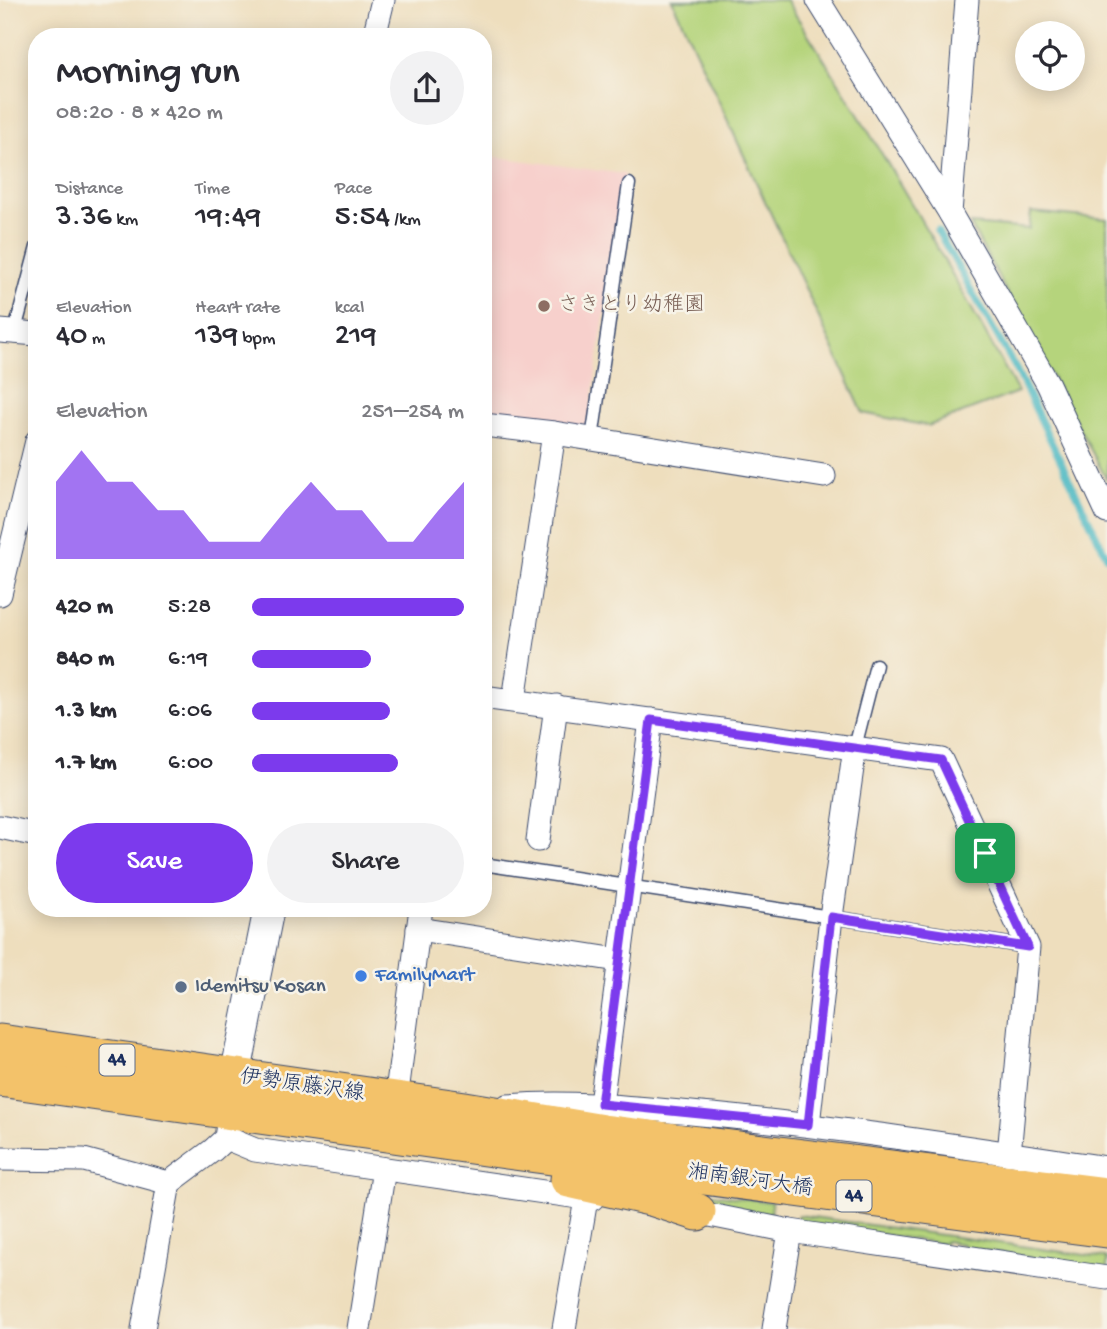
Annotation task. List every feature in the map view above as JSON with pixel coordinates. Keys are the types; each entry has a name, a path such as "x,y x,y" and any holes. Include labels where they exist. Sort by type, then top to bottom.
{"main road":[{"name":"伊勢原藤沢線","path":"0,1043 230,1108 396,1100 602,1133"},
{"name":"伊勢原藤沢線","path":"0,1079 230,1108 506,1150 602,1133"},
{"name":"湘南銀河大橋","path":"602,1133 1107,1196"},
{"name":"湘南銀河大橋","path":"602,1133 1107,1228"},
{"path":"506,1150 521,1168 654,1198 696,1212"}],"street":[{"path":"376,28 383,0"},
{"path":"818,0 950,213 1048,384 1107,512"},
{"path":"950,213 967,0"},
{"path":"492,426 554,433 824,476"},
{"path":"514,700 554,433"},
{"path":"0,594 28,478"},
{"path":"492,698 941,760 1028,947 1009,1154"},
{"path":"538,840 556,706"},
{"path":"651,720 618,960 602,1133 808,1125 1107,1168"},
{"path":"808,1125 831,917 855,747"},
{"path":"0,827 28,833"},
{"path":"143,1329 169,1183 214,1150 230,1108 267,917"},
{"path":"396,1100 419,918 618,960"},
{"path":"230,1108 255,1150 586,1199 696,1212 790,1231 1107,1278"},
{"path":"0,1159 84,1160 169,1183"},
{"path":"359,1329 384,1169"},
{"path":"564,1329 586,1199"},
{"path":"774,1329 790,1231"}],"lane":[{"path":"592,439 629,184"},
{"path":"17,333 28,286"},
{"path":"855,747 876,665"},
{"path":"492,865 1028,947"}],"shaded area":[{"name":"さきとり幼稚園","path":"492,156 625,174 588,427 492,417"}],"green space":[{"path":"672,0 786,0 906,194 1018,392 928,426 863,413"},
{"path":"1031,212 1107,219 1107,480 970,224 1029,229"},
{"path":"607,1180 772,1202 771,1213 765,1215"},
{"path":"798,1215 1107,1258 1107,1270 968,1248 946,1241 943,1244 796,1221"}],"waterway":[{"path":"937,230 1016,369 1107,557"}],"place":[{"name":"さきとり幼稚園","path":"544,306"},
{"name":"FamilyMart","path":"361,976"},
{"name":"Idemitsu Kosan","path":"181,987"}],"route":[{"path":"651,720 941,760 985,853 1028,947 831,917 808,1125 601,1104 651,720"}]}
